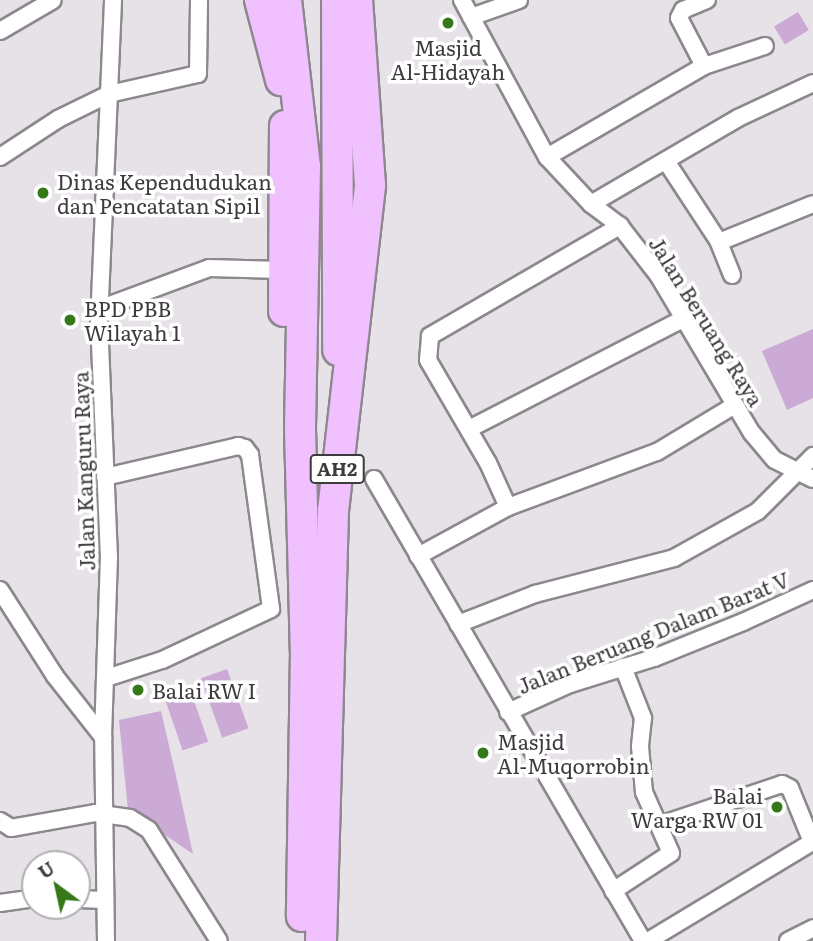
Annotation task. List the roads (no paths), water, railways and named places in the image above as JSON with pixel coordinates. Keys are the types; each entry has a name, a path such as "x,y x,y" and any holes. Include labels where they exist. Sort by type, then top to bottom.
{"highway":[{"path":"260,0 280,75 285,115 281,270 300,429"},
{"name":"AH2","path":"286,0 305,167 300,429 306,651 302,941"},
{"name":"AH2","path":"337,0 340,436"},
{"name":"AH2","path":"321,941 332,538 340,436 363,281 370,186 357,0"}],"street":[{"path":"0,31 52,0"},
{"name":"Jalan Kanguru Raya","path":"106,941 103,812 106,678 105,477 99,309 113,0"},
{"path":"0,157 58,119 109,94 198,74 200,0"},
{"name":"Jalan Beruang Raya","path":"462,0 547,157 591,204 620,226 658,275 735,405 775,460 813,478"},
{"path":"471,17 519,0"},
{"path":"704,66 679,18 683,10 707,0"},
{"path":"547,157 704,66 765,46"},
{"path":"591,204 738,118 813,83"},
{"path":"666,161 719,242 732,275"},
{"path":"719,242 813,204"},
{"path":"508,507 469,429 428,360 426,347 440,327 620,226"},
{"path":"99,309 181,274 209,268 281,270"},
{"path":"469,429 683,319"},
{"path":"418,556 508,507 624,468 685,438 735,405"},
{"path":"105,477 238,446 245,448 257,502 271,609 162,660 106,678"},
{"path":"458,624 535,594 674,558 747,518 813,456"},
{"path":"374,480 613,891 645,941 810,846 811,837 790,788 778,784 660,825"},
{"path":"0,590 55,676 103,737"},
{"name":"Jalan Beruang Dalam Barat V","path":"508,712 570,684 623,667 813,590"},
{"path":"613,891 669,856 671,849 643,785 642,712 623,667"},
{"path":"0,821 11,828 103,812 130,818 149,830 219,941"},
{"path":"0,903 21,900"},
{"path":"91,900 105,900"},
{"path":"788,941 813,928"}],"place":[{"name":"Masjid Al-Hidayah","path":"448,23"},
{"name":"Dinas Kependudukan dan Pencatatan Sipil","path":"43,193"},
{"name":"BPD PBB Wilayah 1","path":"70,320"},
{"name":"Balai RW I","path":"138,690"},
{"name":"Masjid Al-Muqorrobin","path":"483,753"},
{"name":"Balai Warga RW 01","path":"777,807"}]}
